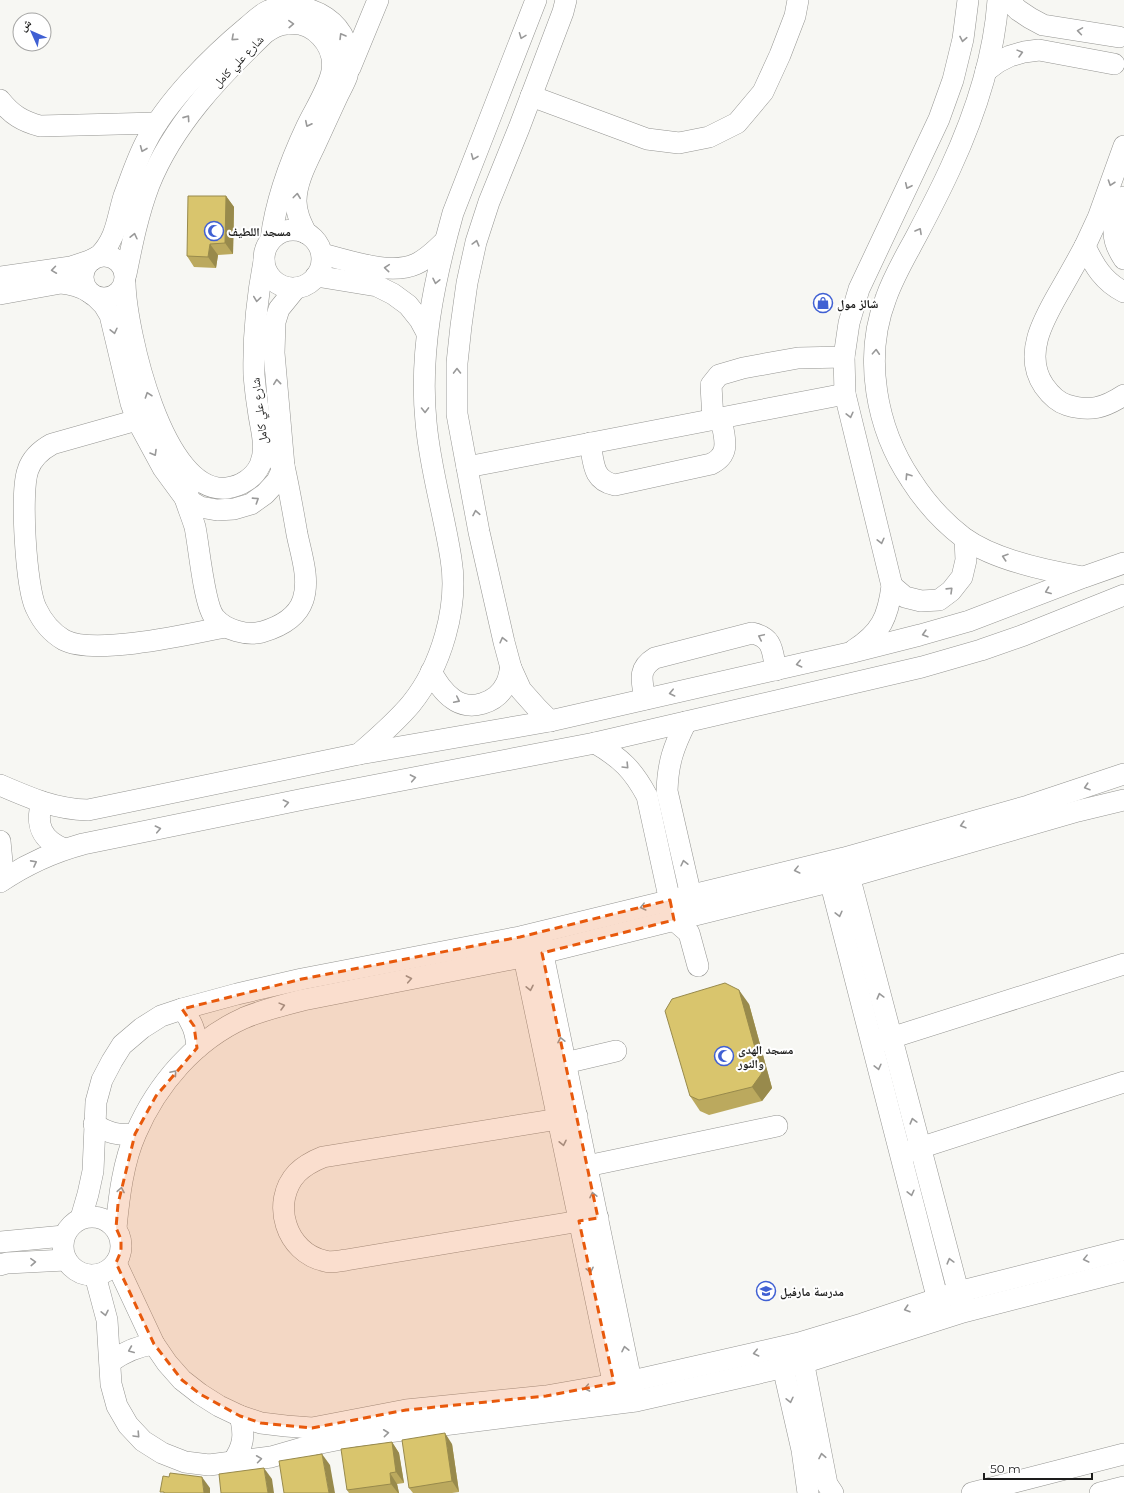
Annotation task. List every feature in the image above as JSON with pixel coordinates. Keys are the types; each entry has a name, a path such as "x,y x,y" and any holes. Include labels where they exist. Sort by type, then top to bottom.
{"street":[{"name":"شارع علي كامل","path":"306,233 297,212 297,190 339,74 378,0"},
{"path":"359,754 389,728 412,703 431,672 440,653 448,626 453,599 452,560 432,469 426,422 424,371 427,333 435,287 453,213 536,0"},
{"path":"550,720 521,690 511,668 492,594 466,467 457,414 457,363 465,297 476,242 489,202 519,128 563,12 566,0"},
{"path":"531,96 647,139 679,143 709,137 737,123 763,92 780,55 795,16 798,0"},
{"path":"849,652 867,641 880,625 889,606 892,586 845,394 844,357 848,323 859,289 939,119 953,80 963,39 968,0"},
{"path":"998,0 994,39 973,116 950,169 885,298 877,333 874,376 881,416 891,444 905,471 922,496 942,519 965,539 994,554 1052,572 1084,577"},
{"path":"1008,0 1018,10 1043,25 1121,35 1113,50 1119,70"},
{"name":"شارع علي كامل","path":"265,16 275,26 300,24 312,28 321,36 329,47 332,59 339,74"},
{"name":"شارع علي كامل","path":"96,258 107,248 112,240 127,190 146,142 157,123 203,68 231,40 265,16"},
{"name":"شارع علي كامل","path":"264,260 256,304 254,368 257,406 264,446 263,455 259,466 252,476 243,483 233,487 221,489 210,487 199,482 176,453 166,436 149,398 136,353 126,308 125,278 140,212 149,185 161,160 187,116 265,16"},
{"path":"986,71 998,62 1010,56 1039,50 1119,70"},
{"name":"شارع علي كامل","path":"271,238 274,218 284,180 300,140 319,102 339,74"},
{"path":"0,100 11,113 25,122 40,126 157,123"},
{"path":"490,117 519,128"},
{"path":"1124,146 1106,222 1124,258"},
{"path":"922,157 950,169"},
{"path":"1124,197 1086,246 1043,321 1037,341 1035,362 1039,379 1049,393 1063,404 1080,409 1098,408 1115,401 1124,395"},
{"path":"294,229 306,233 317,241 322,254 321,266 316,276 307,284 296,288 284,287 274,281 267,272 264,260 265,249 271,238 282,231 294,229"},
{"path":"322,254 381,268 397,269 415,264 430,255 445,241"},
{"path":"1086,246 1092,263 1103,277 1124,292"},
{"path":"0,277 71,267 96,258 108,256 117,259 123,266 125,278 121,291 114,296 105,298 93,294 76,285 61,283 0,294"},
{"path":"96,258 86,267 83,275 84,284 104,305 110,315 131,403 137,420 163,468 185,498 195,526 208,599 214,617 226,627"},
{"path":"316,276 377,286 394,294 412,310 420,320 427,333"},
{"name":"شارع علي كامل","path":"226,627 239,632 260,633 280,626 296,614 303,601 306,588 305,574 284,466 274,353 275,322 279,309 296,288"},
{"path":"590,443 596,473 607,483 615,485 711,464 718,460 723,454 725,446 717,419 711,385 719,375 743,368 798,358 844,357"},
{"path":"466,467 845,394"},
{"path":"137,420 52,444 41,450 33,460 28,470 25,482 24,519 26,556 31,593 35,608 43,621 54,633 64,640 77,644 107,645 160,640 226,627"},
{"path":"185,498 200,507 217,510 234,509 251,504 265,494 277,481 284,466 263,455"},
{"path":"185,498 199,482"},
{"path":"892,586 905,597 921,602 939,600 951,590 962,577 966,560 965,539"},
{"path":"0,785 57,807 88,810 359,754 550,720 768,672 920,635 968,621 1124,563"},
{"path":"1,882 42,858 64,849 82,844 304,799 595,743 922,668 1024,635 1124,594"},
{"path":"645,699 641,677 643,669 648,662 654,658 752,634 760,635 771,645 765,704"},
{"path":"431,672 442,689 453,700 469,705 482,704 496,697 506,684 511,668"},
{"path":"684,913 667,792 671,755 686,722"},
{"path":"595,743 612,753 626,765 638,780 647,796 684,913 698,966"},
{"path":"838,870 1124,774"},
{"path":"116,1228 123,1180 135,1134 156,1096 182,1063 197,1048 244,1018 266,1010 303,1000 533,955 838,870 1124,800"},
{"path":"42,802 39,816 42,831 47,839 55,846 64,849"},
{"path":"0,841 2,862 1,882"},
{"path":"838,870 882,1041 901,1154 940,1309"},
{"path":"81,1218 93,1171 96,1102 102,1080 112,1060 122,1045 142,1028 161,1016 182,1009 302,979 529,934 684,913"},
{"path":"529,934 627,1403"},
{"path":"533,955 565,1063 567,1118 587,1166 588,1220"},
{"path":"882,1041 1124,964"},
{"path":"182,1009 194,1026 197,1048"},
{"path":"882,1041 920,1147 963,1312"},
{"path":"565,1063 616,1051"},
{"path":"901,1154 1124,1082"},
{"path":"567,1118 323,1157 308,1163 296,1174 288,1187 284,1202 284,1218 289,1233 298,1246 311,1256 326,1262 588,1220"},
{"path":"94,1124 103,1130 114,1134 135,1134"},
{"path":"587,1166 777,1126"},
{"path":"94,1216 106,1220 116,1228 121,1240 120,1251 116,1263 107,1271 95,1275 84,1274 74,1269 66,1260 62,1248 64,1236 71,1225 81,1218 94,1216"},
{"path":"0,1242 64,1236"},
{"path":"95,1275 107,1320 111,1384 117,1406 128,1425 143,1441 162,1453 185,1462 209,1465 271,1457 316,1444 356,1436 627,1403 783,1368 803,1363 940,1309 958,1292 1124,1250"},
{"path":"0,1265 7,1263 66,1260"},
{"path":"116,1263 154,1344 166,1363 182,1380 219,1406 240,1416 261,1423 312,1428 406,1410 546,1396 623,1382 779,1348 862,1324 940,1309 963,1312 1124,1271"},
{"path":"799,1343 827,1484 833,1493"},
{"path":"110,1362 131,1349 154,1344"},
{"path":"779,1348 802,1450 808,1493"},
{"path":"232,1463 239,1452 243,1440 243,1428 240,1416"},
{"path":"972,1493 1124,1454"},
{"path":"1100,1493 1124,1487"}],"highlighted area":[{"path":"670,900 674,920 542,953 598,1218 579,1221 614,1383 546,1396 406,1410 312,1428 261,1423 240,1416 200,1394 182,1380 154,1344 116,1263 121,1251 121,1239 116,1228 118,1204 135,1134 156,1096 197,1048 194,1026 182,1009 302,979 520,937"}],"building":[{"name":"مسجد اللطيف","path":"188,196 226,196 225,243 210,244 208,257 187,256"},
{"name":"مسجد الهدى والنور","path":"725,983 739,990 762,1073 752,1087 699,1100 690,1096 665,1011 672,999"},
{"path":"445,1433 452,1481 409,1488 402,1440"},
{"path":"392,1442 396,1472 390,1473 391,1484 347,1490 341,1449"},
{"path":"322,1454 329,1493 284,1493 279,1461"},
{"path":"264,1468 268,1493 221,1493 219,1474"},
{"path":"170,1473 202,1477 204,1493 160,1492 163,1476 169,1477"}],"place":[{"name":"مسجد اللطيف","path":"214,231"},
{"name":"شالز مول","path":"823,303"},
{"name":"مسجد الهدى والنور","path":"724,1056"},
{"name":"مدرسة مارفيل","path":"766,1291"}]}
